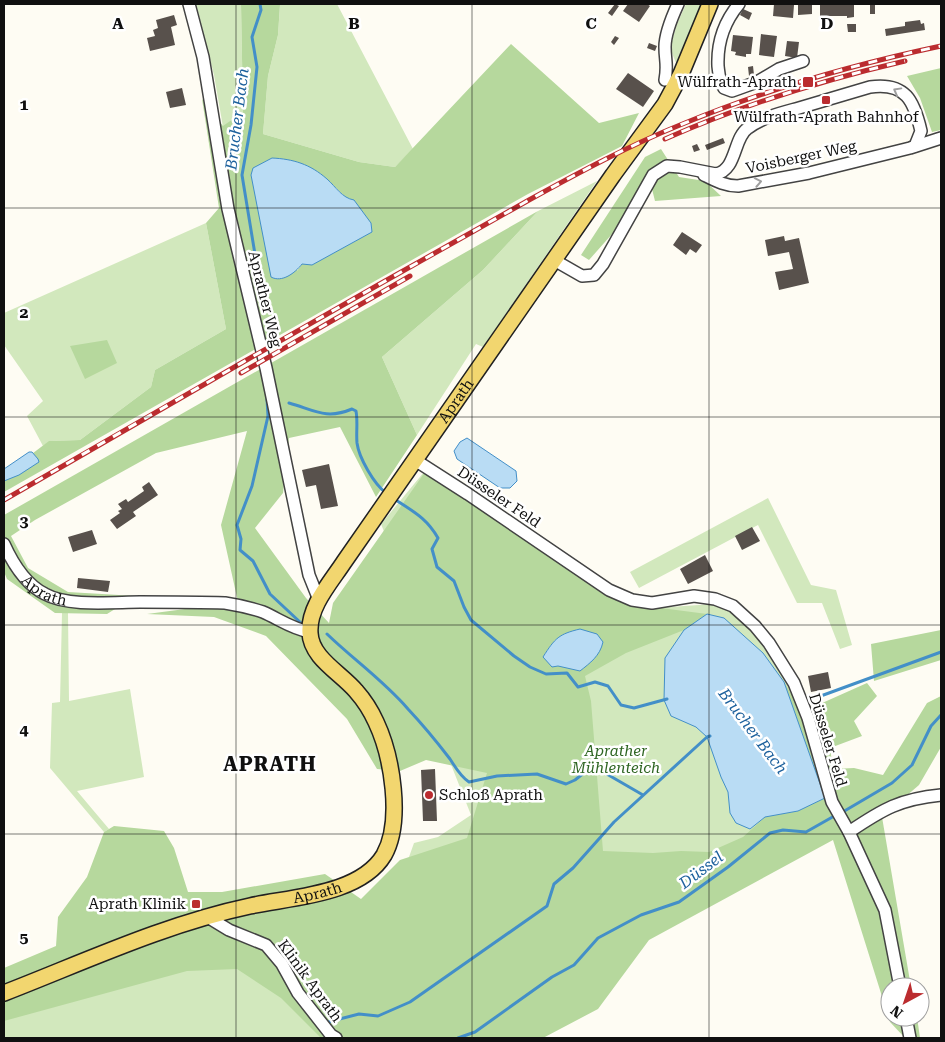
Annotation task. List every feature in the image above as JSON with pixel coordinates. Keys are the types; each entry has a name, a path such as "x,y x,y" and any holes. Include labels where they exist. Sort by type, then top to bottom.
{"main road":[{"name":"Aprath","path":"4,993 206,916 345,885 364,876 384,854 392,834 393,809 392,777 385,746 377,723 367,705 354,689 322,659 311,641 311,619 320,600 398,484 673,90 710,4"}],"street":[{"name":"Aprather Weg","path":"189,4 203,57 228,209 266,368 309,575 320,600"},
{"path":"664,80 668,68 665,48 667,33 678,4"},
{"path":"739,4 730,15 719,39 717,56 720,83 724,88 732,91 757,82 779,68 803,61"},
{"name":"Voisberger Weg","path":"554,260 582,276 594,274 602,264 653,175 667,166 716,174 720,173 728,166 746,129 760,120 870,87 884,85 901,92 914,104 922,131 915,146"},
{"name":"Voisberger Weg","path":"696,170 721,184 738,186 809,173 941,138"},
{"path":"728,166 738,186"},
{"name":"Düsseler Feld","path":"415,460 476,499 609,590 632,600 652,603 694,596 714,599 733,606 755,626 769,643 794,683 808,718 832,802 847,828 884,910 898,977"},
{"name":"Aprath","path":"4,544 19,572 32,585 45,595 60,600 85,603 225,603 264,613 297,630 310,632"},
{"path":"847,828 881,810 902,802 921,797 941,795"},
{"name":"Klinik Aprath","path":"206,916 229,930 266,946 282,964 298,993 331,1035 336,1038"}],"green space":[{"path":"196,4 241,4 243,112 223,127 214,75"},
{"path":"241,4 278,4 280,5 278,35 268,76 263,134 359,162 395,167 511,44 599,123 639,113 622,146 528,194 4,492 4,475 49,441 80,440 151,387 155,370 226,329 206,223 219,208 202,99 223,126 243,112","holes":["326,178 347,199 297,271"]},
{"path":"278,4 337,4 413,149 395,167 359,162 263,134 268,76 278,35 280,6"},
{"path":"686,4 701,4 676,63 670,48 677,24"},
{"path":"941,68 941,130 932,132 920,98 907,76"},
{"path":"661,149 679,177 705,181 721,196 655,201 652,189 589,260 581,255 645,157"},
{"path":"597,181 483,347 476,344 417,435 382,357 483,270 538,211"},
{"path":"538,211 483,270 382,357 417,435 376,497 340,427 289,438 283,493 255,528 306,598 329,623 333,603 425,472 603,594 630,604 707,614 684,630 626,653 585,676 591,701 603,851 653,853 709,852 743,837 765,817 798,811 825,798 784,682 802,712 867,683 877,696 854,721 862,736 830,748 833,769 854,768 883,775 927,703 941,696 941,747 919,785 882,817 909,977 880,977 880,990 833,840 649,940 598,1009 543,1038 321,1038 281,998 237,969 187,971 4,1021 4,968 56,946 58,917 87,877 104,832 114,826 164,831 174,848 188,892 222,892 325,874 361,899 400,860 467,838 487,773 426,760 400,771 377,769 347,719 266,636 214,617 147,614 238,602 221,525 247,431 156,453 35,520 11,536 28,568 68,592 136,596 107,614 55,613 7,579 4,572 4,515"},
{"path":"206,223 226,329 155,370 151,387 80,440 50,441 43,446 27,416 43,401 4,345 4,313"},
{"path":"107,340 117,363 85,379 70,346"},
{"name":"Aprather Mühlenteich","path":"424,472 642,609 713,604 733,609 745,618 790,677 839,814 452,1038 4,1038 4,1014 371,898 399,877 414,843 438,837 471,815 450,762 415,609 381,524"},
{"path":"768,498 811,585 836,590 852,645 840,649 822,603 797,603 758,525 639,588 630,572"},
{"path":"62,613 68,613 69,701 130,689 144,777 77,791 109,829 104,832 50,768 52,703 60,702"},
{"path":"941,630 941,660 874,681 871,644"},
{"path":"895,1027 918,1027 920,1038 905,1038"}],"water":[{"path":"272,158 301,163 321,174 343,195 354,200 371,223 372,232 312,265 302,264 296,271 284,278 275,279 271,277 251,175 253,168"},
{"path":"467,438 516,471 517,481 510,488 500,488 457,459 454,451 460,442"},
{"path":"29,452 32,452 39,462 19,475 4,481 4,469"},
{"name":"Aprather Mühlenteich","path":"707,614 724,618 763,653 784,682 825,798 798,811 765,817 750,829 736,823 730,813 728,792 707,737 696,727 671,716 664,700 665,658 684,630"},
{"path":"580,629 597,634 603,642 597,655 580,671 558,666 552,667 543,657 551,645 562,635"}],"building":[{"path":"615,4 619,6 612,16 608,13"},
{"path":"628,4 647,4 650,6 639,22 623,11"},
{"path":"774,4 794,5 793,18 773,16"},
{"path":"854,4 854,17 827,16 828,18 820,18 820,5"},
{"path":"798,5 812,5 812,14 798,15"},
{"path":"870,5 875,5 875,14 870,14"},
{"path":"743,9 752,13 749,20 740,15"},
{"path":"174,15 177,25 171,27 175,45 150,51 147,38 155,36 153,30 158,28 156,20"},
{"path":"920,20 921,24 924,23 925,30 886,36 885,29 905,26 905,22"},
{"path":"847,24 856,24 856,32 848,32"},
{"path":"761,34 777,36 774,57 759,55"},
{"path":"733,35 753,37 751,54 746,54 746,57 735,55 736,52 731,51"},
{"path":"615,36 619,38 614,45 611,42"},
{"path":"787,41 799,42 797,58 785,56"},
{"path":"649,43 657,46 655,51 647,48"},
{"path":"753,66 754,75 749,76 748,67"},
{"path":"628,73 654,91 643,107 616,89"},
{"path":"182,88 186,105 170,108 166,92"},
{"path":"723,138 725,143 707,150 705,145"},
{"path":"697,144 700,150 694,152 692,146"},
{"path":"682,232 702,245 696,253 690,249 686,255 673,245"},
{"path":"784,236 785,241 799,238 809,283 779,290 775,272 793,269 789,252 768,256 765,240"},
{"path":"329,464 338,506 321,509 316,485 306,487 302,470"},
{"path":"149,482 158,495 133,512 136,516 117,529 110,520 120,513 118,511 122,509 118,504 126,499 128,502 144,491 142,487"},
{"path":"752,527 760,541 742,550 735,536"},
{"path":"92,530 97,544 73,552 68,537"},
{"path":"705,555 713,571 688,584 680,569"},
{"path":"78,578 110,581 108,592 77,588"},
{"path":"828,672 831,688 811,692 808,676"},
{"name":"Schloß Aprath","path":"435,769 437,821 423,821 421,770"}],"waterway":[{"name":"Brucher Bach","path":"260,4 261,10 252,37 257,67 251,125 242,175 262,297"},
{"path":"267,399 268,416 252,486 237,525 241,539 240,550 253,561 270,594 301,623"},
{"name":"Brucher Bach","path":"289,403 327,414 335,414 352,409 356,411 358,449 372,477 386,493"},
{"name":"Brucher Bach","path":"393,498 418,515 429,525 438,538 432,549 437,567 454,581 471,620 514,656 530,667 546,674 567,673 578,687 595,682 608,686 621,705 634,708 667,699"},
{"path":"327,634 399,699 469,782 497,776 537,774 566,784 575,780 590,768 605,773 643,795"},
{"path":"818,697 941,652"},
{"name":"Düssel","path":"841,813 892,783 912,765 931,726 941,715"},
{"path":"328,1022 359,1014 378,1016 410,1002 547,906 554,884 573,868 614,822 710,736"},
{"name":"Düssel","path":"458,1038 475,1032 552,977 574,965 598,938 641,915 679,902 728,867 770,833 783,830 806,832 836,815"}],"railway":[{"path":"4,500 378,285 529,200 622,151 712,112 776,90 874,61 941,46"},
{"path":"665,139 723,115 783,94 905,61"},
{"path":"241,373 410,276"}],"place":[{"name":"Wülfrath-Aprath","path":"808,82"},
{"name":"Wülfrath-Aprath Bahnhof","path":"826,100"},
{"name":"Schloß Aprath","path":"429,795"},
{"name":"Aprath Klinik","path":"196,904"}],"district":[{"name":"APRATH","path":"270,764"}]}
